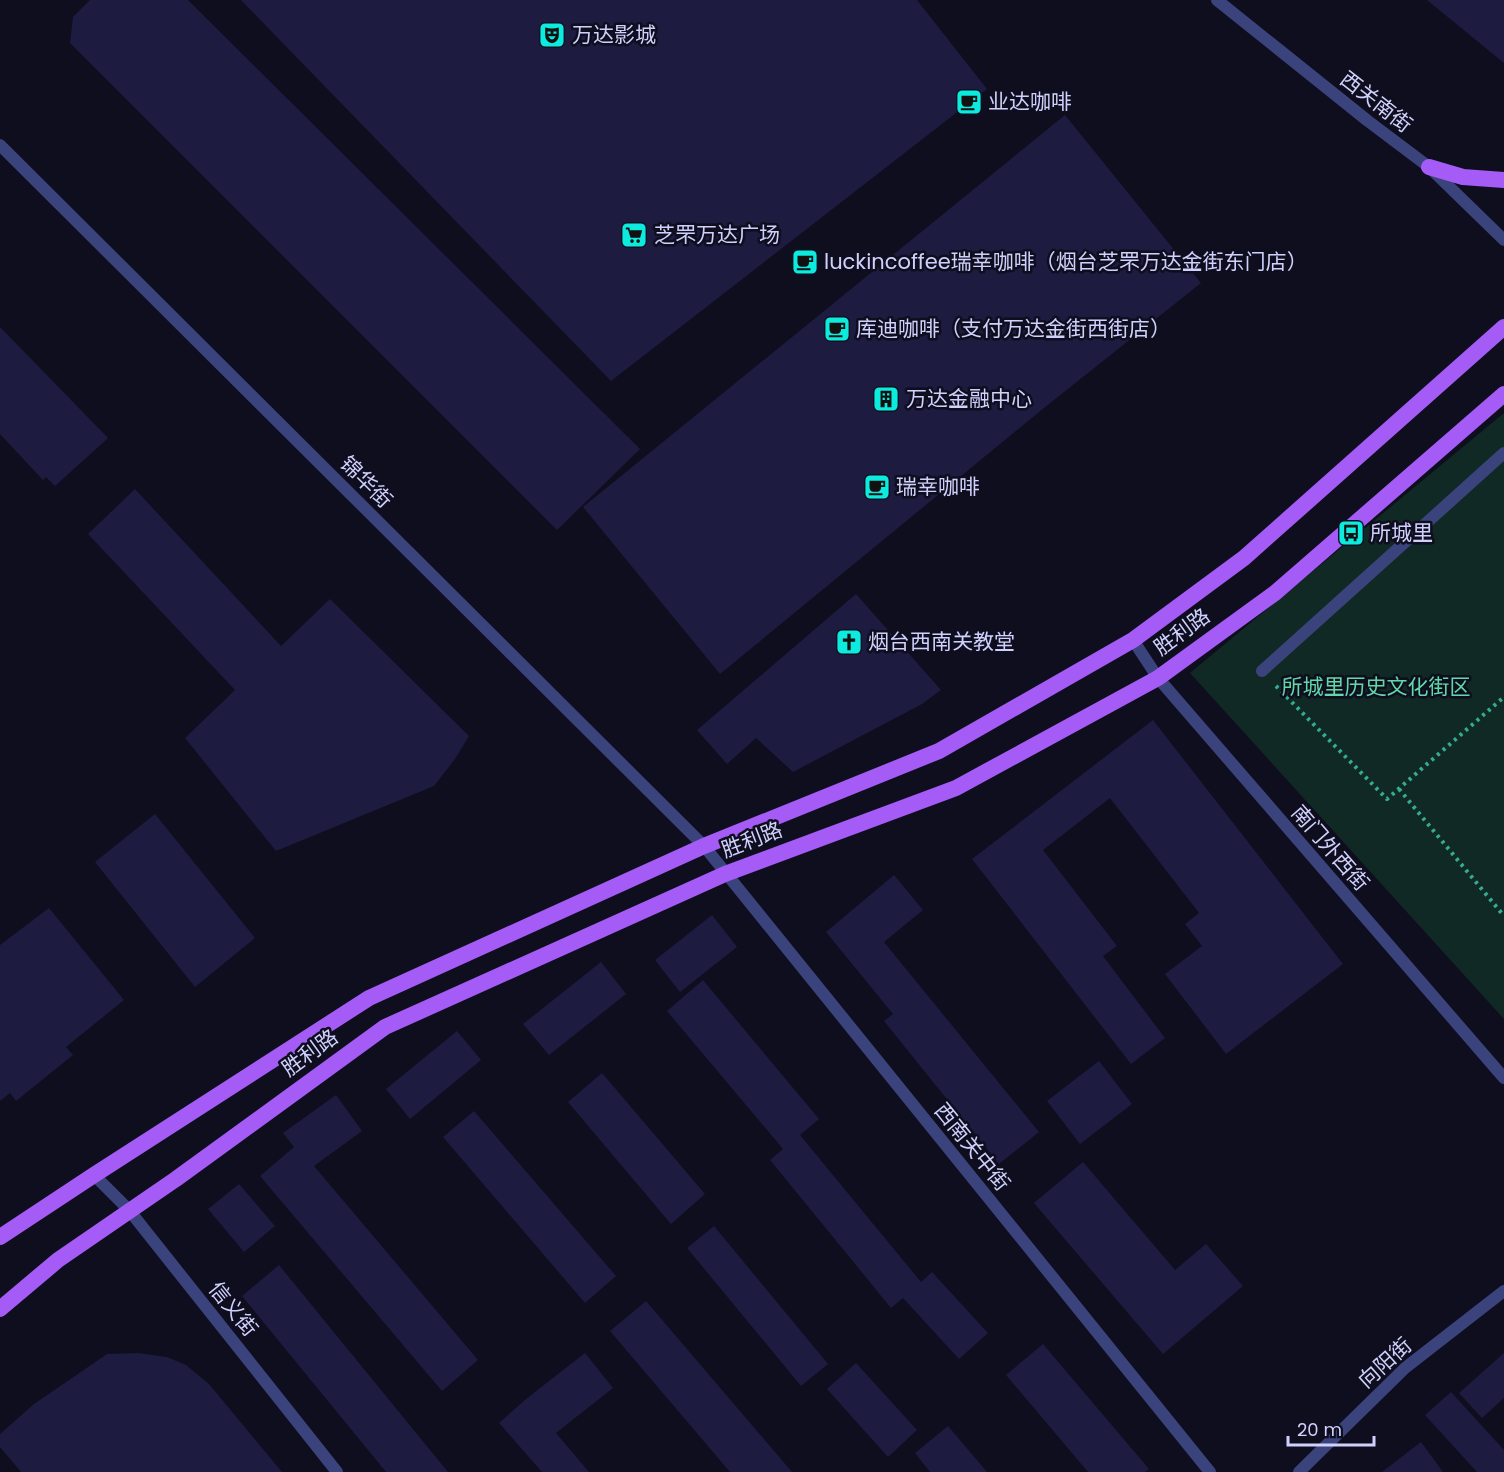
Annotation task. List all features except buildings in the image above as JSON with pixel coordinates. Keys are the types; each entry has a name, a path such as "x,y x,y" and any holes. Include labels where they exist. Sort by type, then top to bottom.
{"main road":[{"path":"1428,167 1463,177 1504,180"},
{"name":"胜利路","path":"2,1232 369,999 704,846 939,751 1133,640 1244,558 1504,327"},
{"name":"胜利路","path":"0,1309 58,1260 385,1027 725,874 956,788 1158,678 1275,592 1504,394"}],"street":[{"name":"西关南街","path":"1217,0 1368,122 1428,167 1504,240"},
{"name":"锦华街","path":"0,145 704,846"},
{"path":"1262,671 1504,453"},
{"name":"南门外西街","path":"1133,640 1158,678 1504,1078"},
{"name":"西南关中街","path":"704,846 1210,1472"},
{"name":"信义街","path":"94,1175 129,1210 337,1472"},
{"name":"向阳街","path":"1299,1472 1405,1368 1504,1291"}],"path":[{"path":"1262,671 1386,799 1504,697"},
{"path":"1399,789 1504,916"}],"green space":[{"name":"所城里历史文化街区","path":"1504,413 1504,1019 1190,673"}],"place":[{"name":"万达影城","path":"552,35"},
{"name":"业达咖啡","path":"969,102"},
{"name":"芝罘万达广场","path":"634,235"},
{"name":"luckincoffee瑞幸咖啡（烟台芝罘万达金街东门店）","path":"805,262"},
{"name":"库迪咖啡（支付万达金街西街店）","path":"837,329"},
{"name":"万达金融中心","path":"886,399"},
{"name":"瑞幸咖啡","path":"877,487"},
{"name":"所城里","path":"1351,533"},
{"name":"烟台西南关教堂","path":"849,642"}]}
